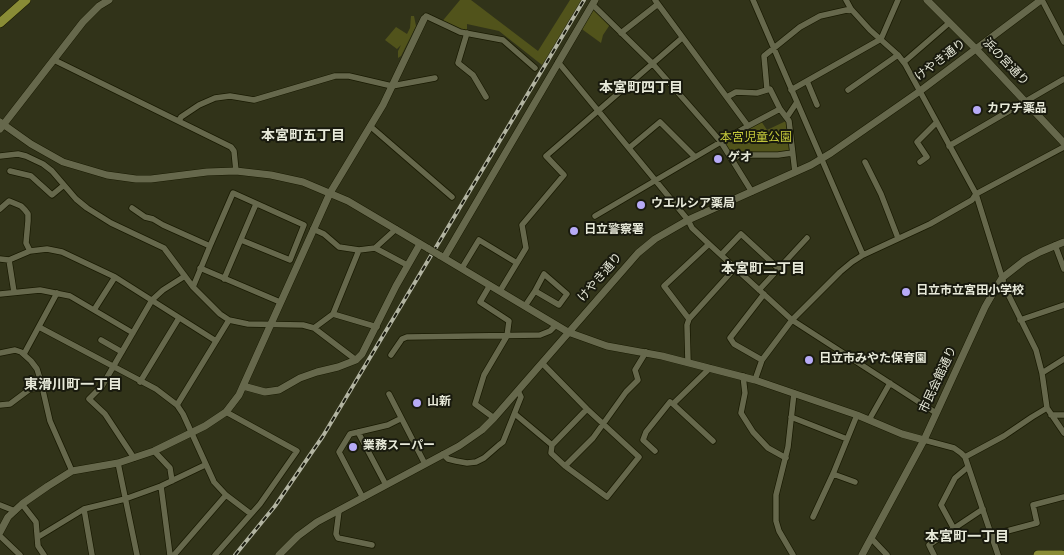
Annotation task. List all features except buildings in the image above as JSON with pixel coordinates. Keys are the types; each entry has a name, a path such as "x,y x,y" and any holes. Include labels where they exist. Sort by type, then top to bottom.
{"highway":[{"path":"0,23 26,0"},
{"path":"1038,555 1062,555"}],"street":[{"path":"109,0 99,6 83,22 1,125 63,162 107,175 136,179 207,172 236,172 283,177 302,182 330,192 356,205 568,332 607,346 646,352 743,376 857,415 902,434 954,448 964,457 998,555"},
{"path":"754,0 863,255"},
{"path":"791,90 881,39 898,0"},
{"name":"浜の宮通り","path":"927,0 976,49 1064,145"},
{"path":"1041,0 1064,42"},
{"name":"けやき通り","path":"279,555 307,528 474,436 494,418 638,253 665,232 822,159 920,91 1041,0"},
{"path":"442,256 594,2 621,33 652,63 721,142 752,192"},
{"path":"621,33 656,2 748,126"},
{"path":"767,89 764,56 800,28 820,16 849,3 870,30 898,55 904,62 976,194 1002,278 1020,320 1036,350 1048,408 1064,433"},
{"path":"0,532 8,517 22,504 72,471 118,463 154,451 220,418 226,412 244,386 330,192 392,86 426,16 460,32 502,40 535,68"},
{"path":"904,62 950,23"},
{"path":"467,33 458,63 473,75 486,97"},
{"path":"500,291 526,248 522,225 564,175 546,156 682,38"},
{"path":"848,90 898,55"},
{"path":"54,60 231,147 234,151 236,172"},
{"path":"558,62 688,220 692,228 709,244 792,320 936,413"},
{"path":"179,121 181,117 199,105 215,98 230,96 254,100 336,76 349,76 392,86 435,78"},
{"path":"949,146 1064,79"},
{"path":"807,81 818,105"},
{"path":"727,97 736,92 757,93 770,88 780,109 789,121 795,172"},
{"path":"787,117 796,102"},
{"path":"595,216 598,213 605,212 695,157 780,109"},
{"path":"629,148 660,122 695,157"},
{"path":"920,162 926,157 917,142 936,123"},
{"path":"370,126 452,197"},
{"path":"755,380 762,360 792,320 840,272 863,255 930,224 972,200 976,194 1064,145"},
{"path":"732,159 741,155 792,153"},
{"path":"0,156 18,154 34,159 52,171 76,199 98,216 164,248 193,286 220,314 229,320 248,324 303,325 314,328 356,360"},
{"path":"864,162 881,194 898,238"},
{"path":"10,171 31,176 52,195 64,185"},
{"path":"193,286 233,193 304,225 290,260 241,240"},
{"path":"0,209 9,201 21,206 28,214 26,243 30,251"},
{"path":"224,279 256,204"},
{"path":"132,208 145,217 154,219 162,225 210,246"},
{"path":"313,229 324,234 339,247 359,250 375,248 408,265"},
{"path":"375,248 396,229"},
{"path":"721,255 741,234 779,269"},
{"path":"762,360 734,344 730,338 779,269 806,238"},
{"path":"462,268 478,240 517,263"},
{"name":"市民会館通り","path":"862,555 924,440 985,307 1002,278 1025,260 1064,242"},
{"path":"244,386 265,392 279,390 308,375 350,364 356,360 362,354 377,327 389,299 420,244"},
{"path":"689,318 664,286 709,244"},
{"path":"1055,245 1064,269"},
{"path":"0,259 8,260 30,251 47,249 62,252 115,277 216,341"},
{"path":"314,328 333,314 359,250"},
{"path":"8,260 14,292"},
{"path":"200,268 280,302"},
{"path":"688,362 687,325 689,318 735,268"},
{"path":"525,306 534,290 544,274 567,294 559,305 534,290"},
{"path":"134,458 105,414 89,399 102,386 152,300 163,290 186,276"},
{"path":"94,310 115,277"},
{"path":"490,285 480,302 509,321 507,336 484,375 475,404 494,418"},
{"path":"0,294 40,290 57,292 70,296 133,333"},
{"path":"24,354 57,292"},
{"path":"1020,320 1064,305"},
{"path":"333,314 377,327"},
{"path":"140,382 179,318"},
{"path":"177,405 229,320"},
{"path":"391,355 402,339 408,337 545,334 556,325"},
{"path":"39,326 156,389 177,405 183,414 214,482 226,495 251,514"},
{"path":"101,340 122,352"},
{"path":"0,353 14,350 24,354 36,369 50,421 72,471"},
{"path":"565,466 593,438 626,392 638,380 635,370 646,352"},
{"path":"1042,373 1064,359"},
{"path":"542,363 587,409 639,457 607,497 565,466 551,453 552,445 587,409"},
{"path":"655,451 643,440 646,432 672,403 710,368"},
{"path":"743,376 745,393 741,413 753,432 768,448 786,458"},
{"path":"869,420 890,384"},
{"path":"0,405 10,404 30,389 42,388"},
{"path":"443,454 448,459 467,463 476,462 484,458 503,442 521,397 518,391"},
{"path":"793,555 779,531 776,521 776,495 786,458 794,393"},
{"path":"389,394 400,419 425,464"},
{"path":"664,397 713,441"},
{"path":"964,457 1004,436 1048,408"},
{"path":"215,555 260,504 297,451 226,412"},
{"path":"515,414 552,445"},
{"path":"813,517 857,415"},
{"path":"1051,415 1064,415"},
{"path":"791,417 847,438"},
{"path":"363,498 339,452 350,434 388,425 400,419"},
{"path":"358,432 386,485"},
{"path":"154,451 170,468 172,481"},
{"path":"118,463 137,555"},
{"path":"38,537 84,508 125,499 161,486 205,465"},
{"path":"954,530 941,506 956,478 968,467"},
{"path":"833,474 855,482"},
{"path":"161,486 170,555"},
{"path":"174,555 226,495"},
{"path":"992,535 1037,523 1033,505 1064,497"},
{"path":"22,504 36,522 38,546 44,555"},
{"path":"0,505 15,511"},
{"path":"84,508 92,555"},
{"path":"934,555 929,545 983,509"},
{"path":"339,511 336,534 338,538 372,545"},
{"path":"0,536 20,555"},
{"path":"871,538 887,555"}],"green space":[{"path":"460,0 471,0 538,51 570,0 581,0 542,65 499,31 467,24 467,33 440,24"},
{"path":"593,5 611,23 603,35 601,43 579,27"},
{"path":"411,16 414,16 416,26 401,56 398,58 398,51 401,45 397,49 385,40 396,27 407,34 410,28"},
{"name":"本宮児童公園","path":"761,121 767,130 786,121 791,151 776,154 733,156 724,143"}],"railway":[{"path":"235,555 275,506 323,436 584,0"}],"place":[{"name":"カワチ薬品","path":"977,110"},
{"name":"ゲオ","path":"718,159"},
{"name":"ウエルシア薬局","path":"641,205"},
{"name":"日立警察署","path":"574,231"},
{"name":"日立市立宮田小学校","path":"906,292"},
{"name":"日立市みやた保育園","path":"809,360"},
{"name":"山新","path":"417,403"},
{"name":"業務スーパー","path":"353,447"}],"district":[{"name":"本宮町四丁目","path":"641,89"},
{"name":"本宮町五丁目","path":"303,137"},
{"name":"本宮町二丁目","path":"763,270"},
{"name":"東滑川町一丁目","path":"73,386"},
{"name":"本宮町一丁目","path":"967,538"}]}
